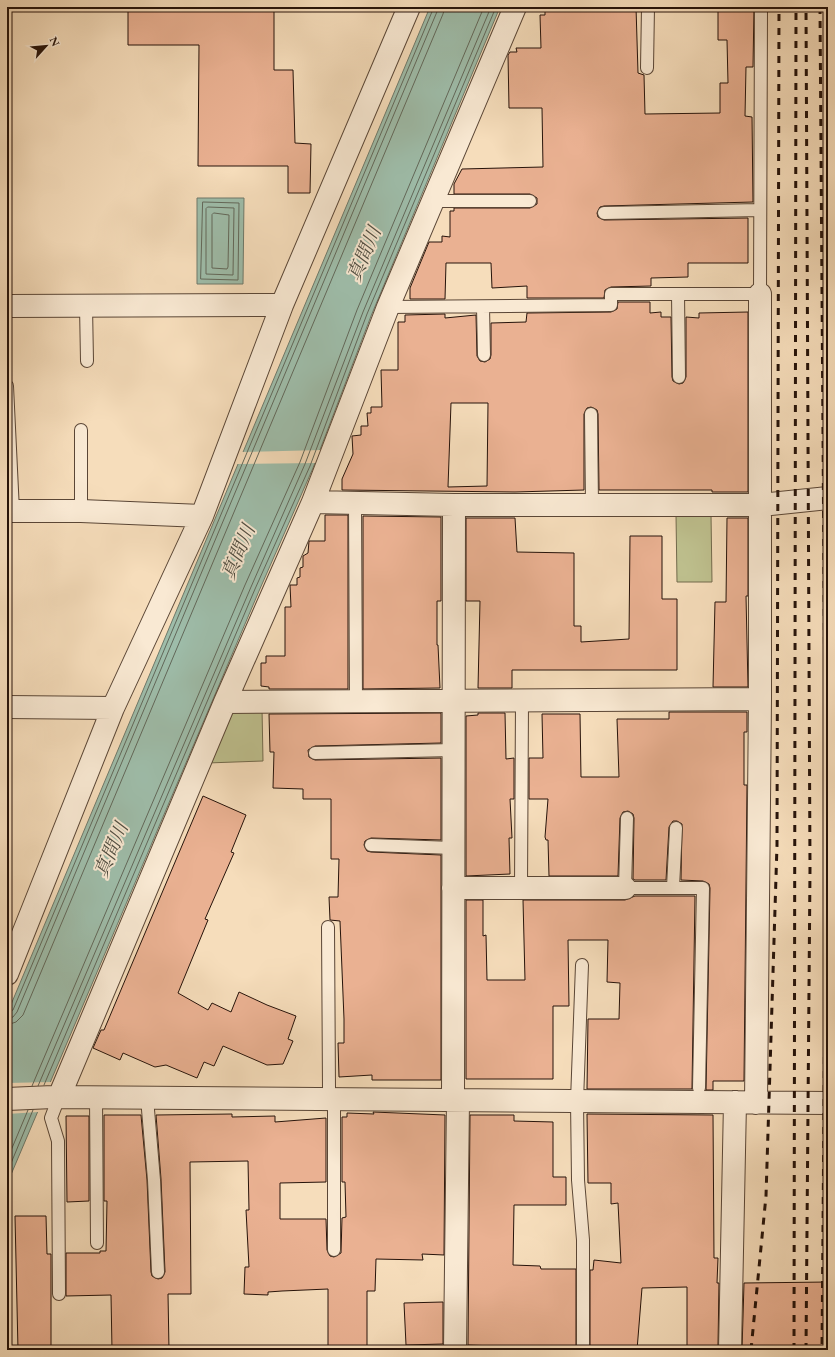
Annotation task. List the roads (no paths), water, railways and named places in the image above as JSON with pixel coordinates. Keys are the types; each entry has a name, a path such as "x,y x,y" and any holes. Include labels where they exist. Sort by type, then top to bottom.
{"street":[{"path":"7,974 113,708 202,516 282,305 409,7"},
{"path":"56,1097 225,702 313,502 388,307 515,7"},
{"path":"730,1350 745,1103 760,699 760,294"},
{"path":"7,306 282,305"},
{"path":"313,502 454,505 761,505 828,498"},
{"path":"454,505 453,848 455,1350"},
{"path":"10,511 80,511 202,516"},
{"path":"225,702 760,699"},
{"path":"7,707 113,708"},
{"path":"454,888 625,888"},
{"path":"7,1099 96,1097 828,1103"}],"lane":[{"path":"647,68 648,7"},
{"path":"388,307 611,305 611,294 760,294 761,7"},
{"path":"433,201 530,201"},
{"path":"604,212 760,210"},
{"path":"678,294 679,377"},
{"path":"86,306 87,361"},
{"path":"483,306 484,355"},
{"path":"7,386 10,511"},
{"path":"591,414 592,505"},
{"path":"80,511 81,430"},
{"path":"355,503 356,702"},
{"path":"521,888 522,701"},
{"path":"315,754 454,750"},
{"path":"627,818 625,888 702,888 699,1088"},
{"path":"673,887 676,828"},
{"path":"371,845 453,848"},
{"path":"328,927 329,1088 334,1250"},
{"path":"582,965 577,1101 578,1180 583,1240 583,1350"},
{"path":"56,1097 52,1118 58,1141 59,1294"},
{"path":"96,1097 96,1243"},
{"path":"147,1098 154,1180 158,1272"}],"water":[{"name":"真間川","path":"430,7 500,7 371,316 313,468 259,591 7,1184 7,1014"},
{"path":"197,198 244,198 243,284 197,284"}],"railway":[{"path":"751,1350 766,1196 777,845 779,7"},
{"path":"794,1350 796,7"},
{"path":"806,7 810,869 806,1350"},
{"path":"820,7 826,863 822,1350"}]}
